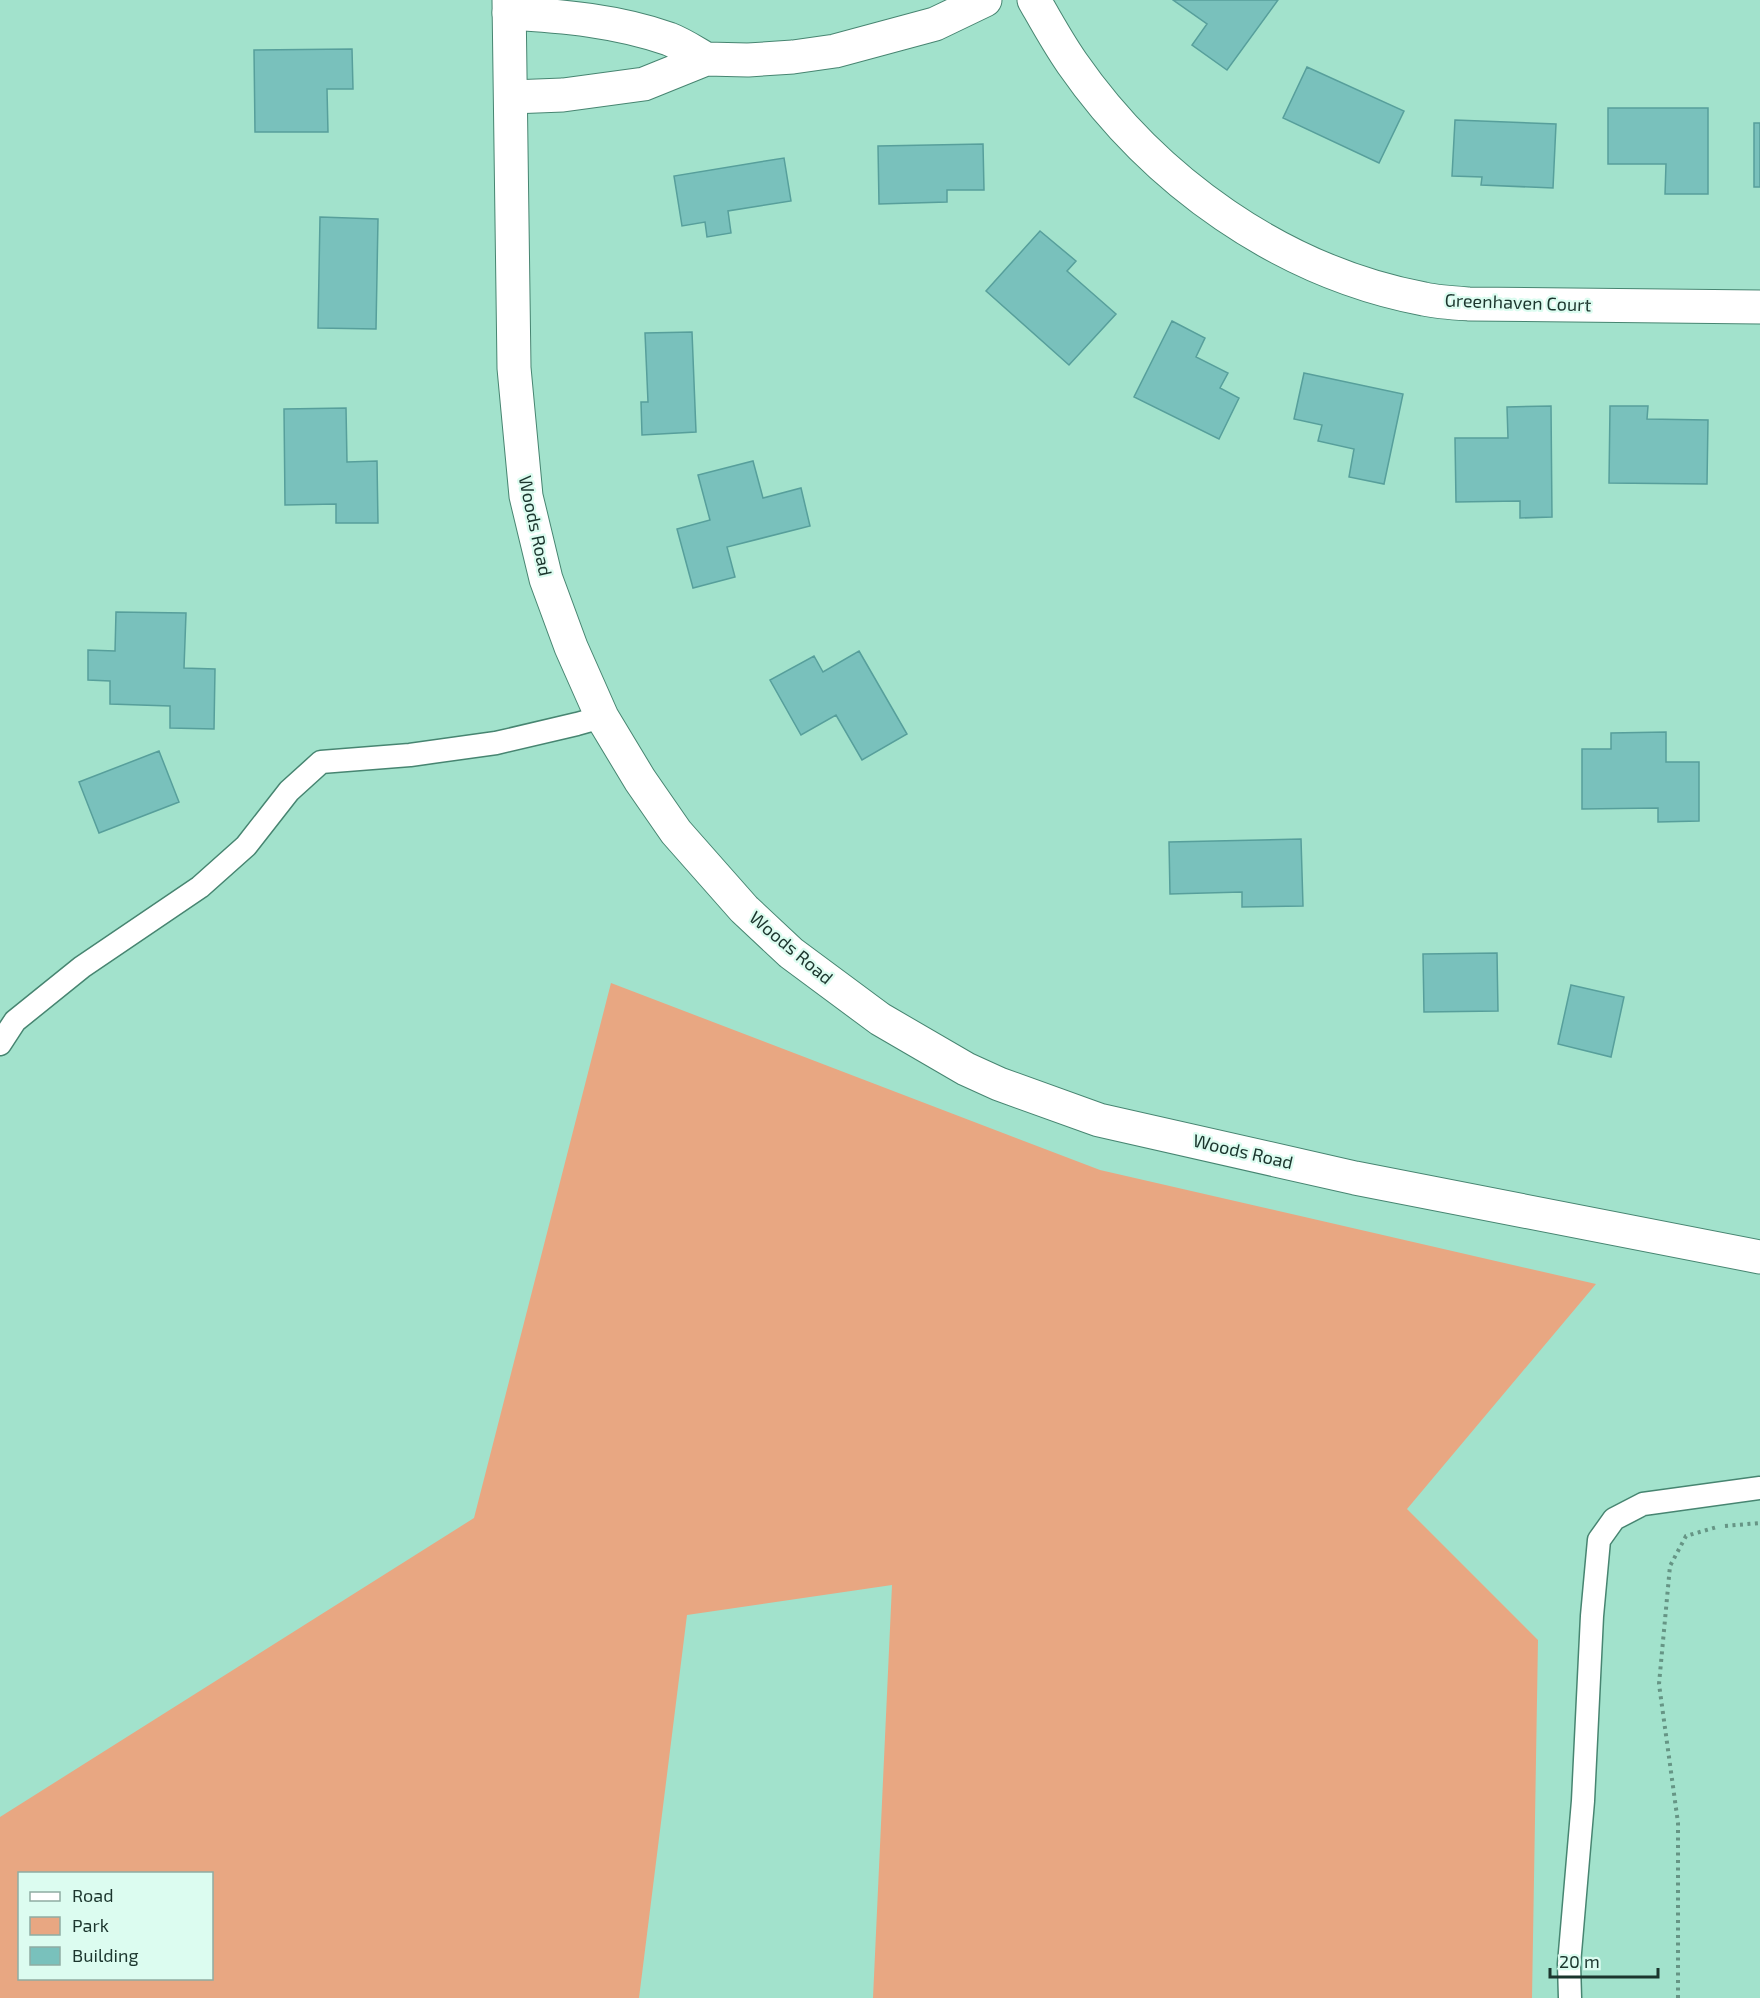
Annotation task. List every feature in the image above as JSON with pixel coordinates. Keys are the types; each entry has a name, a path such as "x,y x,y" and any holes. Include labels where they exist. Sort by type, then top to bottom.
{"street":[{"path":"511,97 562,96 644,84 706,59 748,60 835,51 935,24 985,0"},
{"name":"Greenhaven Court","path":"1034,0 1071,62 1147,153 1194,193 1245,228 1306,261 1369,286 1425,300 1469,304 1760,307"},
{"path":"509,6 627,27 671,40 706,59"},
{"name":"Woods Road","path":"509,6 514,368 526,496 546,579 570,647 602,717 640,780 676,832 752,916 791,953 880,1019 966,1069 999,1084 1099,1120 1355,1178 1760,1257"}],"lane":[{"path":"0,1044 15,1022 82,967 200,888 246,846 289,791 321,762 410,755 495,743 602,717"},
{"path":"1570,1998 1569,1964 1583,1802 1592,1616 1599,1540 1614,1519 1643,1504 1760,1488"}],"path":[{"path":"1678,1998 1678,1823 1659,1684 1671,1566 1686,1536 1719,1526 1760,1524"}],"green space":[{"path":"611,983 1100,1170 1596,1284 1407,1509 1538,1640 1532,1998 873,1998 892,1585 687,1615 639,1998 0,1998 0,1817 474,1518"}],"building":[{"path":"1173,0 1278,0 1227,70 1192,45 1207,24"},
{"path":"352,49 353,89 327,89 328,132 255,132 254,50"},
{"path":"1307,67 1404,111 1379,163 1283,118"},
{"path":"1608,108 1708,108 1708,194 1665,194 1666,164 1608,164"},
{"path":"1455,120 1556,124 1553,188 1481,185 1482,177 1452,176"},
{"path":"1754,123 1760,123 1760,187 1754,187"},
{"path":"983,144 984,190 947,190 947,202 879,204 878,146"},
{"path":"784,158 791,201 728,211 731,233 707,237 705,222 682,226 674,176"},
{"path":"320,217 378,219 376,329 318,328"},
{"path":"1040,231 1076,261 1067,271 1116,314 1069,365 986,291"},
{"path":"1172,321 1205,338 1196,357 1228,373 1220,388 1239,398 1219,439 1134,397"},
{"path":"692,332 696,432 642,435 641,402 648,402 645,333"},
{"path":"1304,373 1403,394 1384,484 1349,477 1354,449 1318,441 1322,425 1294,419"},
{"path":"1551,406 1552,517 1520,518 1520,501 1456,502 1455,438 1508,438 1507,407"},
{"path":"1610,406 1648,406 1647,419 1708,420 1707,484 1609,483"},
{"path":"346,408 347,462 377,461 378,523 336,523 336,504 285,505 284,409"},
{"path":"753,461 763,498 801,488 810,526 727,547 735,577 693,588 677,529 710,520 698,475"},
{"path":"116,612 186,613 184,668 215,669 214,729 170,728 170,706 110,704 110,681 88,680 88,650 115,651"},
{"path":"859,651 907,734 862,760 836,715 801,735 770,680 814,656 823,672"},
{"path":"1666,732 1666,762 1699,762 1699,821 1658,822 1658,808 1582,809 1582,749 1611,749 1611,733"},
{"path":"159,751 179,802 99,833 79,782"},
{"path":"1301,839 1303,906 1242,907 1242,892 1170,894 1169,842"},
{"path":"1497,953 1498,1011 1424,1012 1423,954"},
{"path":"1571,985 1624,997 1611,1057 1558,1044"}]}
